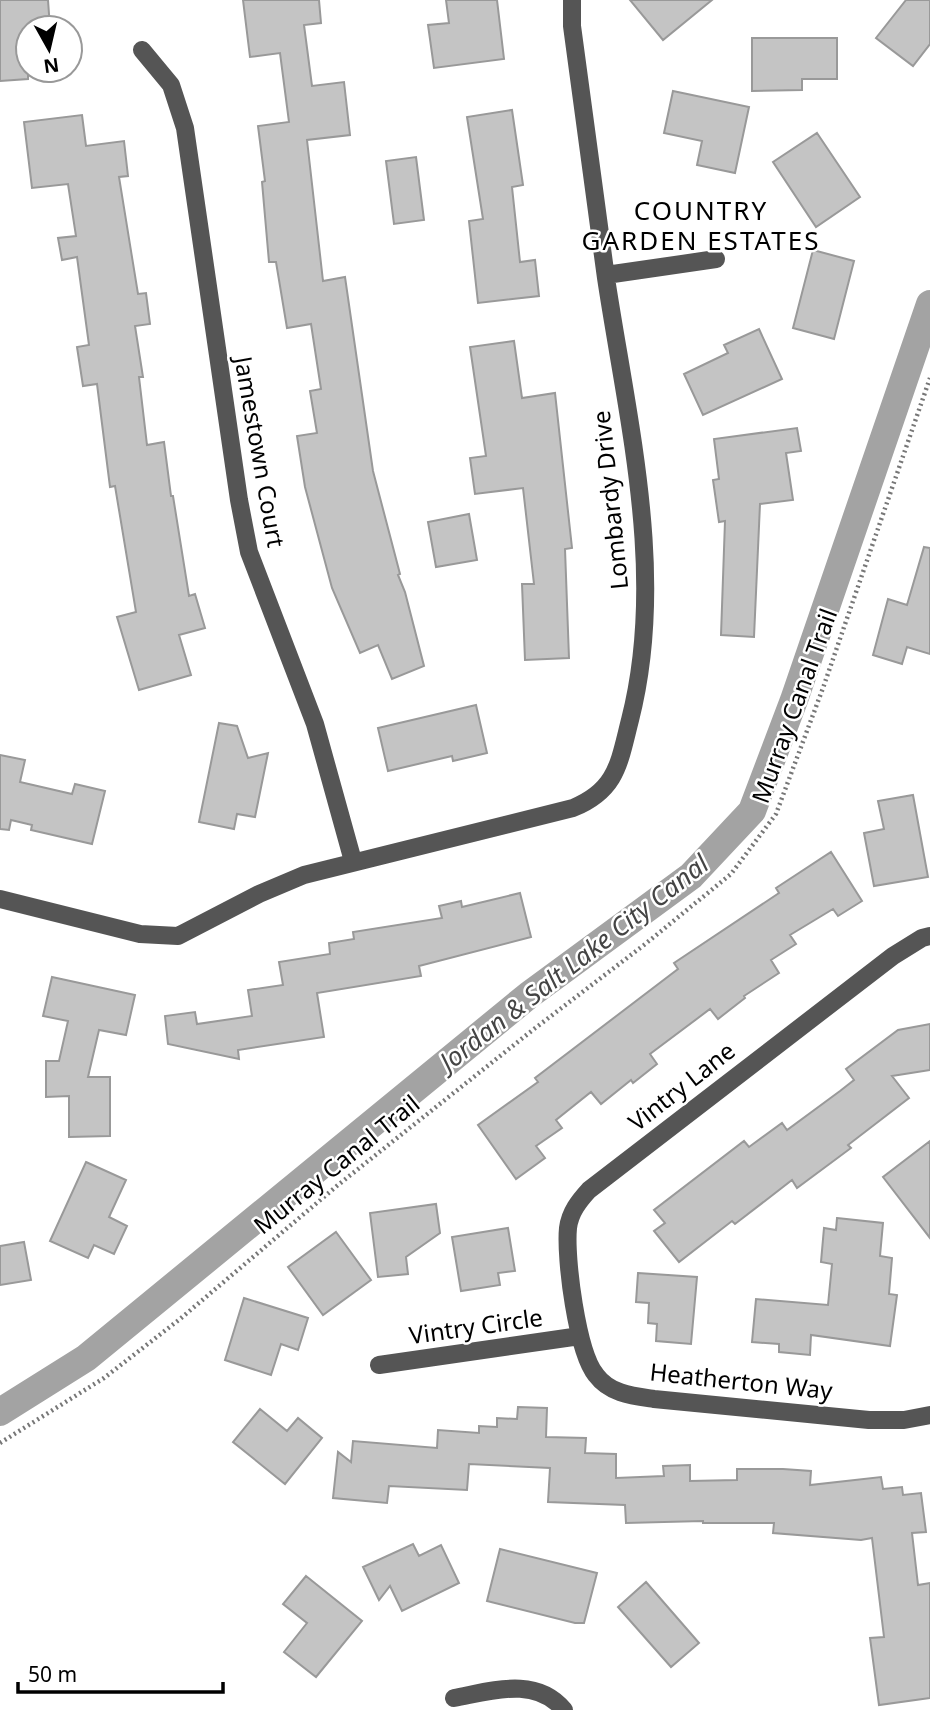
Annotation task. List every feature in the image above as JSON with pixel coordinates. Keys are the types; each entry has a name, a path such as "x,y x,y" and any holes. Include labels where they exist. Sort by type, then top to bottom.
{"street":[{"name":"Lombardy Drive","path":"0,899 140,934 178,936 293,880 354,861 573,808 601,793 610,782 622,751 638,691 645,635 647,564 572,26 572,0"},
{"name":"Jamestown Court","path":"142,50 171,85 185,128 249,552 315,724 354,861"},
{"path":"606,275 716,259"},
{"name":"Vintry Lane","path":"580,1336 569,1262 568,1228 578,1202 589,1190 893,956 930,936"},
{"name":"Vintry Circle","path":"379,1366 580,1336"},
{"name":"Heatherton Way","path":"580,1336 587,1362 596,1376 606,1386 622,1394 869,1420 904,1420 930,1415"},
{"path":"454,1698 510,1688 533,1689 558,1702 564,1710"}],"path":[{"name":"Murray Canal Trail","path":"0,1443 115,1370 180,1319 349,1176 645,945 731,874 776,814 823,688 930,378"}],"building":[{"path":"0,0 48,0 49,14 14,14 14,80 0,81"},
{"path":"243,0 319,0 321,23 304,25 312,86 344,82 350,135 307,140 323,281 345,277 373,471 400,574 398,575 424,666 392,679 378,645 360,653 332,588 305,487 297,436 317,433 310,391 321,389 311,324 287,328 276,262 269,262 262,182 265,181 258,126 289,122 280,53 250,57"},
{"path":"446,0 497,0 504,59 434,68 428,25 449,23"},
{"path":"630,0 712,0 663,40"},
{"path":"906,0 930,0 930,44 913,66 876,38"},
{"path":"752,38 837,38 837,79 802,79 802,90 752,91"},
{"path":"673,91 749,107 735,173 697,165 702,141 664,133"},
{"path":"512,110 523,185 512,187 520,262 535,260 539,296 478,303 469,221 483,219 467,117"},
{"path":"82,115 86,146 124,141 128,176 119,177 138,294 146,293 150,324 135,326 143,377 139,377 147,445 164,442 189,596 195,594 205,628 179,635 191,675 139,690 117,617 136,612 115,486 110,487 97,384 83,386 77,347 89,345 77,257 62,260 58,238 76,236 68,184 32,188 24,122"},
{"path":"817,133 860,197 816,227 773,162"},
{"path":"416,157 424,220 394,224 386,161"},
{"path":"813,250 854,261 834,339 793,328"},
{"path":"759,329 782,379 703,415 684,374 728,353 724,345"},
{"path":"514,341 522,398 555,393 572,548 565,549 569,658 525,660 522,584 534,584 523,488 475,494 470,458 486,456 470,347"},
{"path":"797,428 801,451 786,453 793,500 760,504 754,637 721,635 725,521 719,522 713,480 719,479 714,439"},
{"path":"469,514 477,560 436,567 428,522"},
{"path":"924,547 930,548 930,654 907,647 902,664 873,655 888,599 907,605"},
{"path":"476,705 487,753 453,761 452,756 388,771 378,728"},
{"path":"219,723 237,726 248,758 268,753 255,817 237,814 234,829 199,822"},
{"path":"0,755 25,760 20,782 72,794 75,784 105,791 92,844 31,830 32,825 11,820 9,830 0,829"},
{"path":"913,795 928,877 874,886 864,833 884,829 878,801"},
{"path":"831,852 862,901 838,916 833,909 790,935 796,944 771,960 779,973 744,996 745,998 718,1019 710,1009 650,1054 657,1064 633,1083 631,1080 601,1104 591,1092 556,1120 562,1128 536,1146 545,1158 516,1179 478,1125 538,1082 535,1078 678,969 674,963 779,893 776,888"},
{"path":"520,893 531,937 419,966 421,976 317,993 324,1037 238,1050 239,1059 168,1044 165,1016 195,1012 197,1024 252,1016 248,990 283,985 279,962 330,954 329,943 354,939 353,932 442,918 439,906 461,901 462,907"},
{"path":"52,977 135,995 126,1035 99,1030 88,1077 110,1077 110,1136 69,1137 69,1096 46,1097 46,1061 59,1061 68,1021 43,1016"},
{"path":"930,1024 930,1070 892,1076 909,1098 848,1145 851,1148 797,1188 792,1180 735,1224 732,1221 679,1262 654,1231 665,1223 654,1210 744,1141 749,1147 782,1123 787,1130 840,1091 854,1080 846,1069 898,1030"},
{"path":"930,1141 930,1238 883,1177"},
{"path":"86,1162 126,1180 109,1217 127,1226 114,1254 94,1245 88,1258 50,1241"},
{"path":"436,1204 440,1233 406,1257 408,1274 378,1277 370,1213"},
{"path":"837,1218 883,1223 880,1256 892,1258 889,1294 897,1295 890,1346 811,1335 810,1355 779,1352 779,1344 752,1342 756,1299 828,1305 832,1264 821,1262 824,1228 836,1230"},
{"path":"508,1228 515,1271 498,1273 500,1285 461,1291 452,1237"},
{"path":"336,1232 371,1280 323,1315 288,1267"},
{"path":"24,1242 31,1280 0,1285 0,1246"},
{"path":"638,1273 697,1277 691,1344 656,1341 657,1324 648,1323 649,1303 636,1302"},
{"path":"244,1298 308,1318 298,1350 281,1344 271,1375 225,1360"},
{"path":"518,1407 547,1408 546,1437 586,1438 585,1453 616,1454 616,1478 664,1476 663,1466 690,1465 690,1481 737,1480 737,1469 783,1469 811,1471 810,1485 881,1477 883,1489 902,1487 903,1495 921,1493 926,1532 912,1533 918,1585 930,1583 930,1698 879,1705 870,1638 884,1637 872,1538 861,1540 773,1533 774,1523 626,1523 625,1505 548,1502 550,1468 469,1464 467,1490 389,1486 387,1503 333,1498 338,1452 351,1462 353,1441 437,1448 438,1430 479,1433 479,1426 497,1427 497,1418 517,1419"},
{"path":"260,1409 287,1431 298,1418 322,1438 285,1484 233,1442"},
{"path":"413,1544 419,1556 441,1545 459,1583 402,1611 390,1586 379,1600 363,1567"},
{"path":"500,1549 597,1573 584,1623 487,1601"},
{"path":"306,1576 362,1621 316,1677 284,1652 307,1623 283,1604"},
{"path":"646,1582 699,1643 671,1667 618,1607"}],"waterway":[{"name":"Jordan & Salt Lake City Canal","path":"0,1412 86,1358 529,995 691,876 752,811 794,700 930,304"}],"district":[{"name":"COUNTRY GARDEN ESTATES","path":"701,226"}]}
